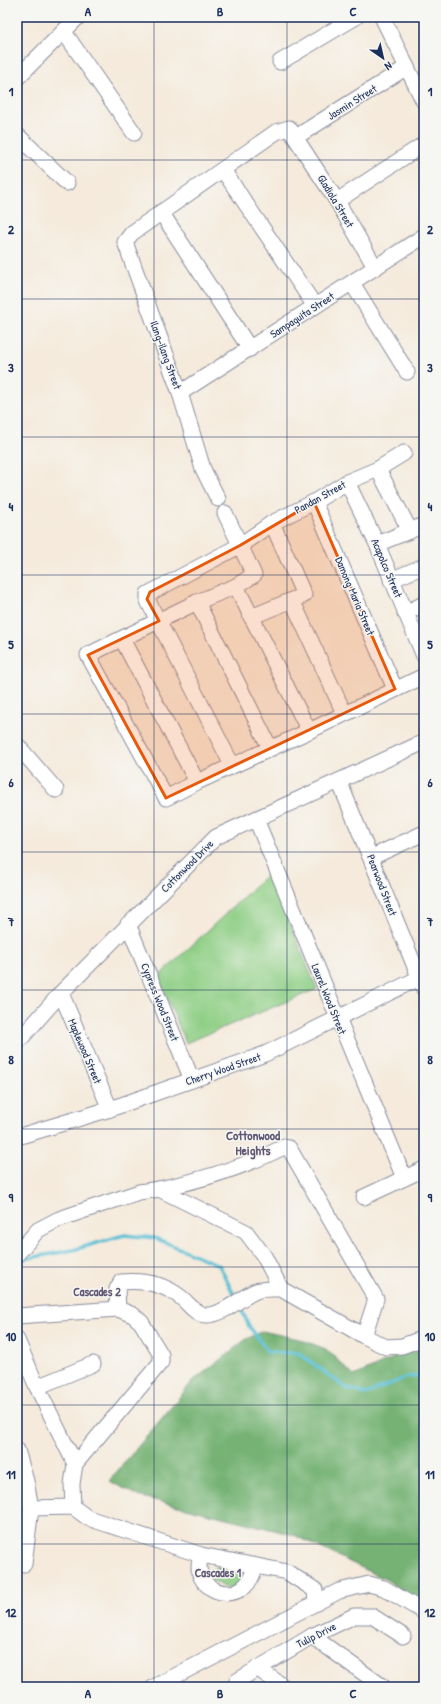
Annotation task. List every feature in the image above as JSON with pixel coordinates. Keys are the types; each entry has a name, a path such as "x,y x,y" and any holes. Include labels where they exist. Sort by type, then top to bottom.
{"street":[{"path":"17,78 78,17"},
{"path":"280,62 356,17"},
{"path":"382,17 424,102"},
{"path":"64,32 134,133"},
{"name":"Jasmin Street","path":"296,136 407,67"},
{"path":"250,348 161,212 282,129 289,128 296,136"},
{"path":"17,135 67,184"},
{"name":"Gladiola Street","path":"296,136 337,201 375,267"},
{"path":"337,201 424,144"},
{"path":"222,170 315,306"},
{"name":"Ilang-ilang Street","path":"161,212 132,233 125,242 180,394 203,468 218,499"},
{"name":"Sampaguita Street","path":"180,394 375,267 423,238"},
{"path":"352,283 407,372"},
{"name":"Pandan Street","path":"159,620 147,599 150,592 239,546 272,524 314,502 347,482 378,469 404,452"},
{"path":"377,544 417,528 378,469"},
{"name":"Acapolco Street","path":"347,482 377,544 405,613 423,648"},
{"name":"Damong Maria Street","path":"314,502 395,689"},
{"path":"225,513 239,546 254,575 236,586 197,602 88,655 166,798 232,765 309,731 424,676"},
{"path":"251,617 304,595 272,524"},
{"path":"391,580 424,566"},
{"path":"236,586 309,731"},
{"path":"292,600 344,713"},
{"path":"197,602 270,748"},
{"path":"405,613 424,604"},
{"path":"159,620 232,765"},
{"path":"122,639 197,782"},
{"name":"Cottonwood Drive","path":"17,1043 61,992 216,837 424,742"},
{"path":"17,745 56,790"},
{"name":"Pearwood Street","path":"339,781 372,857 421,984"},
{"name":"Laurel Wood Street","path":"256,819 404,1178"},
{"path":"372,857 424,833"},
{"name":"Cypress Wood Street","path":"128,924 192,1080"},
{"name":"Cherry Wood Street","path":"17,1137 110,1109 265,1054 338,1019 421,984"},
{"name":"Maplewood Street","path":"61,992 110,1109"},
{"path":"17,1254 38,1230 59,1219 139,1192 192,1182 242,1167 284,1147 289,1148 376,1299 364,1336"},
{"path":"364,1197 424,1169"},
{"path":"159,1189 246,1232 264,1256 280,1289"},
{"path":"118,1309 117,1289 121,1282 138,1280 156,1284 179,1295 198,1313 206,1315 214,1314 257,1290 280,1289 386,1347 402,1346 424,1338"},
{"path":"17,1316 118,1309 133,1315 141,1322 161,1355 161,1362 75,1464 72,1484 73,1507"},
{"path":"17,1340 37,1387 75,1464"},
{"path":"37,1387 93,1364"},
{"path":"17,1450 26,1481 31,1508 24,1564"},
{"path":"31,1508 73,1507 88,1518 201,1555 287,1572 315,1590 316,1603"},
{"path":"201,1555 199,1569 204,1582 214,1591 228,1594 242,1589 251,1579 255,1566"},
{"path":"154,1687 339,1591 369,1584 384,1588 424,1612"},
{"name":"Tulip Drive","path":"236,1687 237,1681 257,1668 312,1636 354,1616 372,1616 403,1636"},
{"path":"312,1636 383,1687"},
{"path":"257,1668 284,1687"}],"highlighted area":[{"path":"314,502 395,689 166,798 88,655 159,621 147,599 150,592 239,546"}],"green space":[{"path":"269,873 317,989 186,1043 158,977"},
{"path":"262,1331 299,1339 326,1349 354,1376 424,1344 424,1608 387,1580 294,1535 138,1496 109,1481 193,1381 245,1340"},
{"path":"218,1566 239,1571 242,1576 242,1582 228,1589 212,1580 210,1573"}],"waterway":[{"path":"18,1260 73,1250 124,1235 155,1238 219,1265 236,1299"},
{"path":"239,1304 249,1326 268,1352 299,1353 346,1388 366,1394 407,1377 424,1376"}],"district":[{"name":"Cottonwood Heights","path":"253,1142"},
{"name":"Cascades 2","path":"97,1292"},
{"name":"Cascades 1","path":"218,1573"}]}
